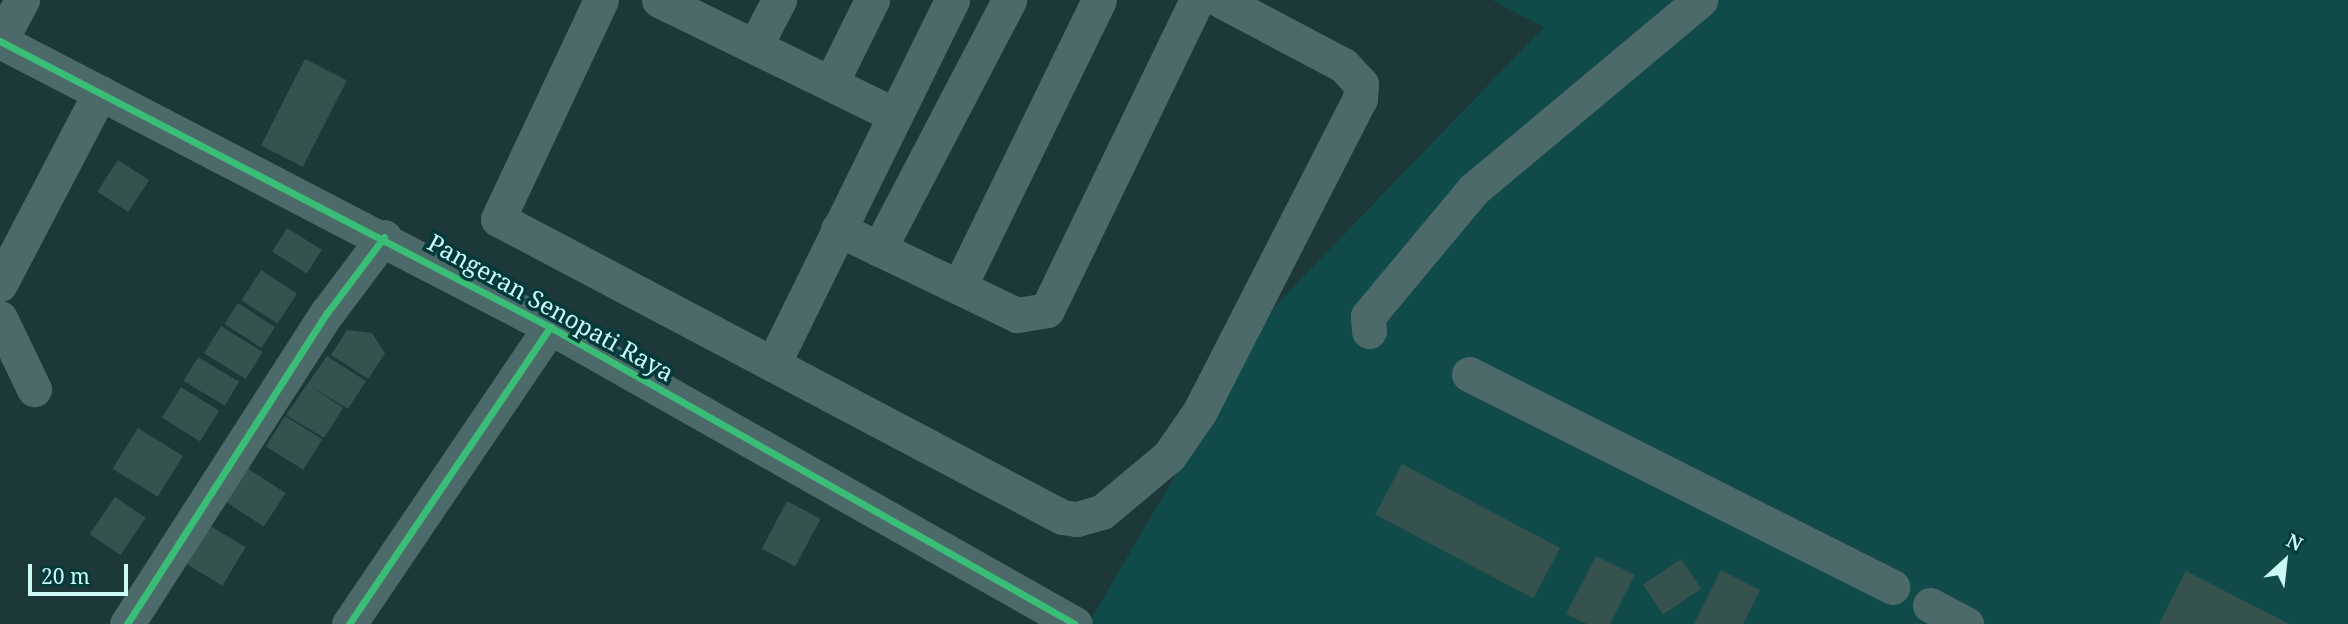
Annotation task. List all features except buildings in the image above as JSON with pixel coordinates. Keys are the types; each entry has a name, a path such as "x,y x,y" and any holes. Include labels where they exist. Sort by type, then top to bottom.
{"street":[{"path":"0,41 22,0"},
{"path":"601,0 498,219 1062,517 1102,512 1169,456 1200,411 1360,99 1361,84 1343,65 1220,0"},
{"path":"755,46 779,0"},
{"path":"831,83 872,0"},
{"path":"773,364 893,114 952,0"},
{"path":"879,249 1009,0"},
{"path":"959,287 1099,0"},
{"path":"838,229 1017,315 1047,310 1197,0"},
{"path":"1369,331 1368,316 1474,190 1700,0"},
{"path":"677,4 893,114"},
{"name":"Pangeran Senopati Raya","path":"0,41 384,237 550,327 1075,624"},
{"path":"0,284 100,93"},
{"path":"127,624 327,313 384,237"},
{"path":"0,318 34,389"},
{"path":"349,624 550,327"},
{"path":"1469,374 1893,587"},
{"path":"1930,606 1966,624"}],"shaded area":[{"path":"1492,0 2348,0 2348,624 1088,624 1275,306 1544,27"}],"cycle path":[{"path":"0,41 550,327 1075,624"},
{"path":"127,624 327,313 384,237"},
{"path":"349,624 550,327"}]}
